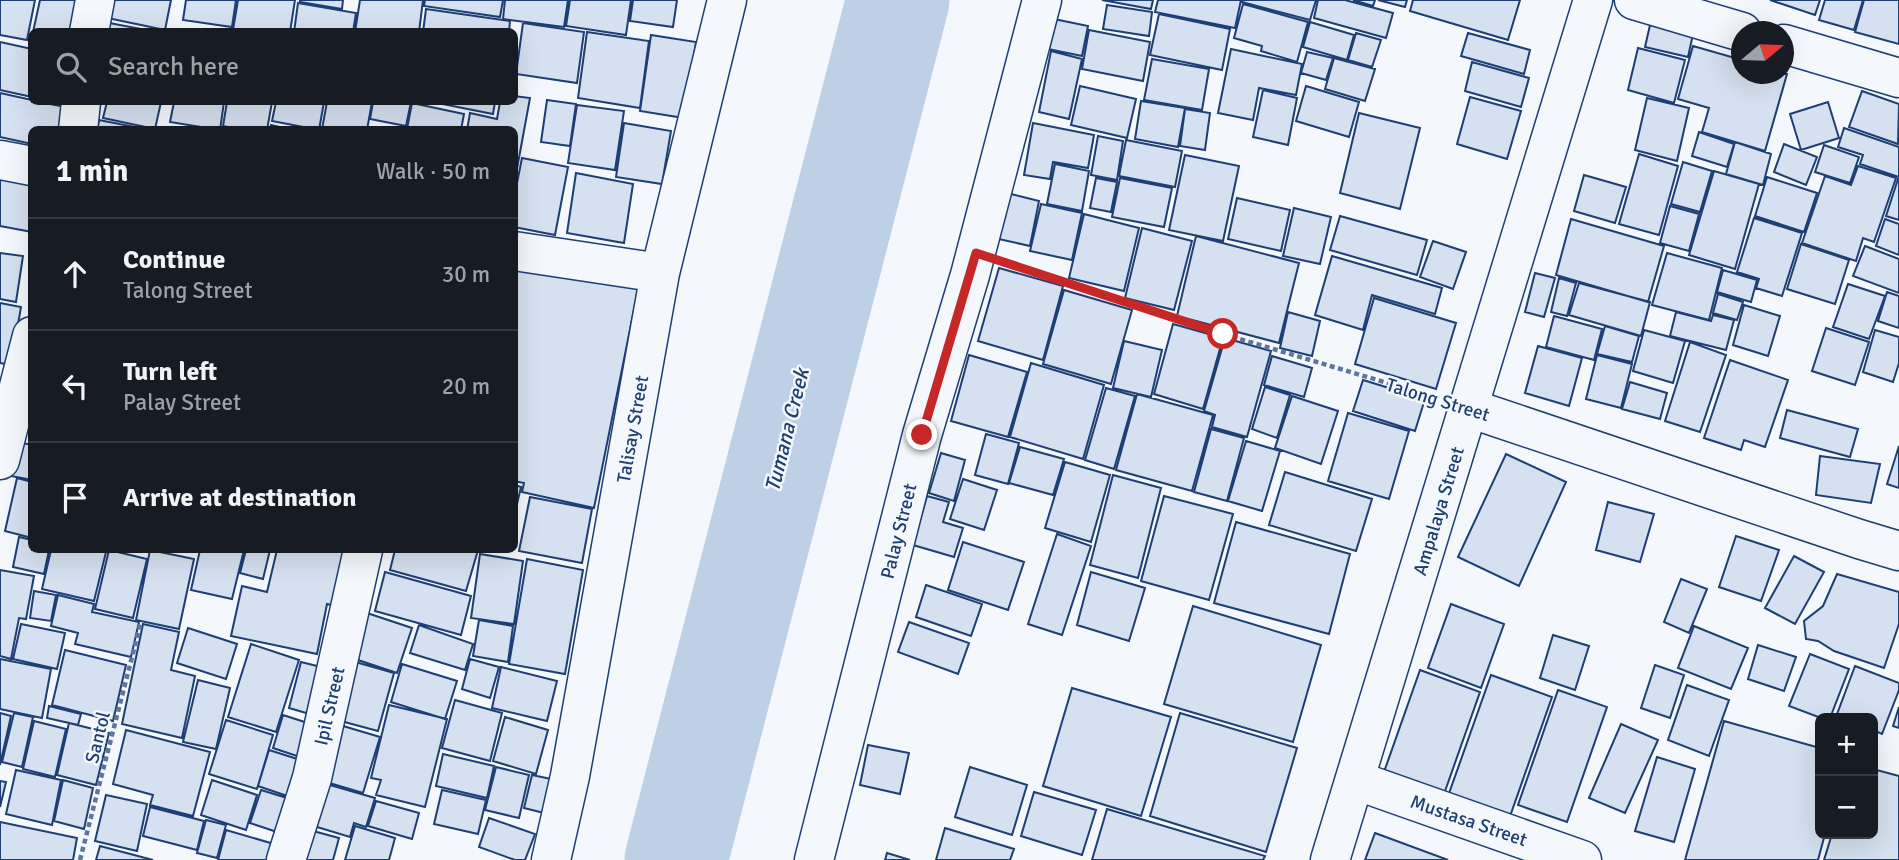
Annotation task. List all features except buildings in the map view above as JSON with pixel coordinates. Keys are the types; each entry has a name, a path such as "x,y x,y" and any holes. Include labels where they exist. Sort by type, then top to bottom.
{"street":[{"path":"90,28 96,0"},
{"name":"Talisay Street","path":"551,860 569,776 660,273 727,0"},
{"name":"Palay Street","path":"814,860 922,435 976,253 1042,0"},
{"name":"Ampalaya Street","path":"1330,860 1593,0"},
{"path":"1634,0 1731,29"},
{"path":"1794,47 1899,78"},
{"path":"78,126 81,105"},
{"path":"0,160 28,165"},
{"path":"518,252 660,273"},
{"path":"0,460 28,352"},
{"name":"Talong Street","path":"1469,408 1899,551"},
{"name":"Ipil Street","path":"286,860 312,778 362,553"},
{"name":"Mustasa Street","path":"1356,780 1582,860"}],"path":[{"name":"Talong Street","path":"976,253 1223,334 1469,408"},
{"name":"Santol","path":"80,860 141,622"}],"waterway":[{"name":"Tumana Creek","path":"676,860 898,0"}],"route":[{"path":"922,435 976,253 1223,334"}]}
